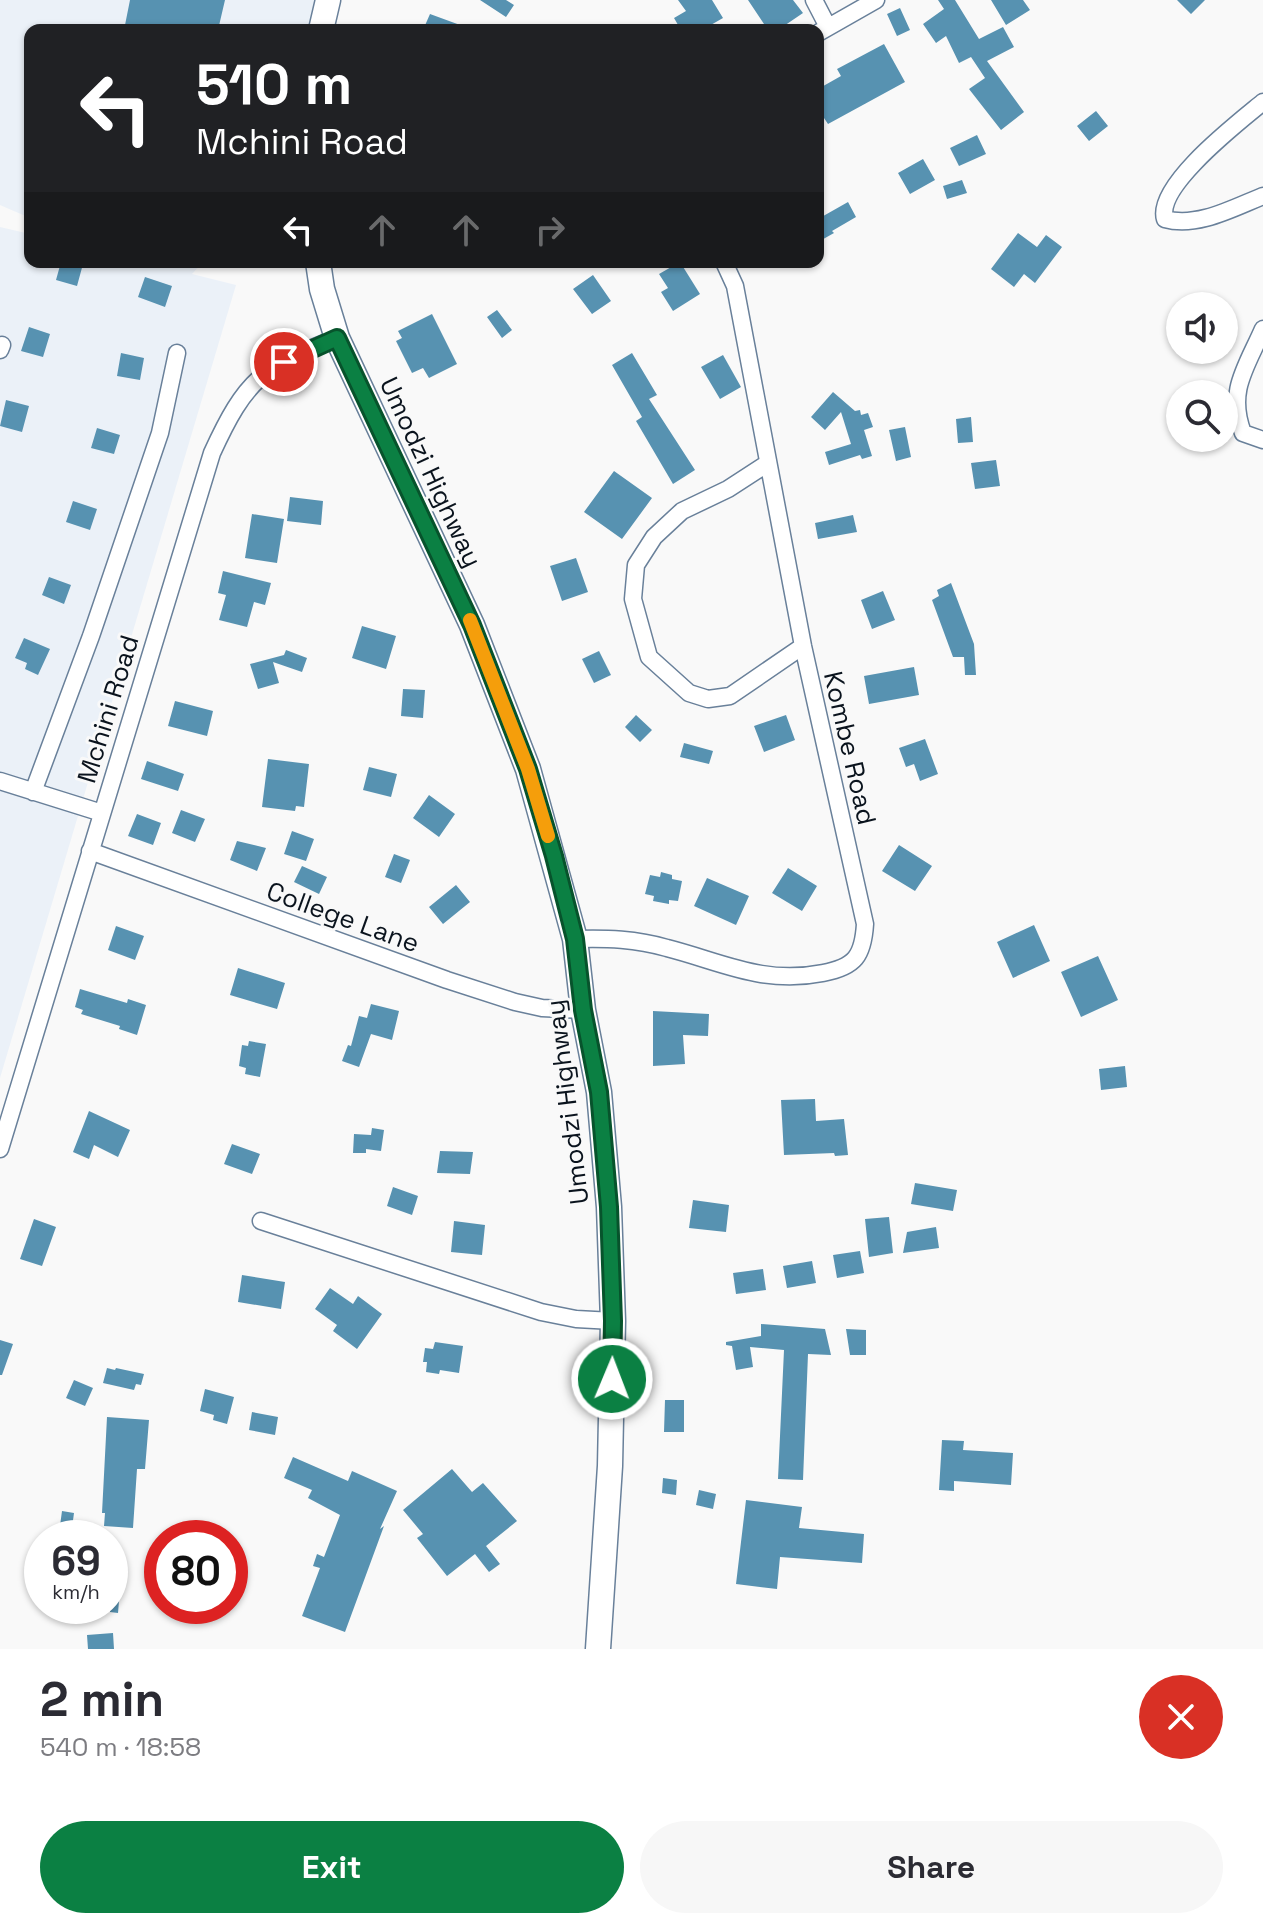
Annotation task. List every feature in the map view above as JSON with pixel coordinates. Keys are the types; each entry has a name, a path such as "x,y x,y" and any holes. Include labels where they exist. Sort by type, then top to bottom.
{"highway":[{"path":"322,24 328,0"},
{"name":"Umodzi Highway","path":"319,268 337,338 472,625 528,769 575,939 583,1010 599,1092 609,1207 613,1321 610,1466 598,1649"}],"street":[{"path":"814,0 821,24"},
{"path":"824,29 876,0"},
{"path":"1263,102 1227,131 1174,185 1163,213 1165,219 1181,224 1263,196"},
{"name":"Kombe Road","path":"575,939 616,938 666,947 744,972 776,978 806,977 837,971 855,961 864,944 865,924 803,646 735,286 727,268"},
{"path":"1263,329 1238,386 1235,412 1243,433 1263,440"},
{"name":"Mchini Road","path":"0,1149 212,453 232,409 250,385 268,370 299,353 337,338"},
{"path":"33,792 91,636 160,433 177,353"},
{"path":"768,463 728,489 682,511 654,537 636,565 633,599 649,657 689,693 708,699 730,696 803,646"},
{"path":"0,781 102,813"},
{"name":"College Lane","path":"90,851 502,998 542,1008 583,1010"},
{"path":"261,1221 541,1312 576,1319 613,1321"}],"shaded area":[{"path":"0,0 333,0 327,24 24,24 24,215 0,205"},
{"path":"0,227 24,233 24,268 198,268 192,274 236,285 0,1078"}],"building":[{"path":"130,0 225,0 219,24 125,24"},
{"path":"480,0 506,0 514,5 506,17"},
{"path":"678,0 712,0 723,18 712,24 678,24 674,18 686,11"},
{"path":"748,0 793,0 803,13 787,24 764,24"},
{"path":"938,0 955,0 979,39 1003,27 1014,47 987,61 1024,112 1001,130 969,89 985,78 971,57 959,63 946,36 936,43 923,24 944,9"},
{"path":"991,0 1023,0 1030,10 1006,25"},
{"path":"1177,0 1205,0 1191,14"},
{"path":"900,8 910,30 897,36 887,14"},
{"path":"430,14 457,24 426,24"},
{"path":"884,44 905,82 828,124 824,118 824,86 841,76 837,69"},
{"path":"1096,111 1108,126 1089,141 1077,126"},
{"path":"977,135 986,154 959,166 950,148"},
{"path":"923,159 935,180 910,194 898,173"},
{"path":"962,180 967,193 947,199 943,186"},
{"path":"848,202 856,217 824,239 824,216"},
{"path":"1018,233 1037,247 1046,235 1062,247 1035,283 1024,274 1014,287 991,269"},
{"path":"59,268 82,268 77,286 56,280"},
{"path":"670,268 684,268 700,294 673,311 661,292 668,288 659,274"},
{"path":"593,275 611,301 592,314 573,289"},
{"path":"145,277 172,286 165,307 138,297"},
{"path":"497,310 512,330 502,338 487,317"},
{"path":"432,314 457,364 429,378 423,368 412,373 396,341 402,338 398,331"},
{"path":"29,327 50,334 43,357 21,351"},
{"path":"121,353 144,358 140,380 117,376"},
{"path":"632,353 657,395 649,399 695,470 673,484 636,421 642,417 612,365"},
{"path":"723,355 741,387 720,399 701,367"},
{"path":"833,392 855,411 860,410 861,415 868,413 873,427 864,430 872,456 862,459 860,455 829,465 825,452 851,444 841,412 825,430 811,417"},
{"path":"6,400 29,406 22,432 0,426"},
{"path":"971,417 973,442 958,443 956,419"},
{"path":"905,427 911,457 896,461 889,430"},
{"path":"97,428 120,435 114,454 91,448"},
{"path":"996,460 1000,486 975,489 971,463"},
{"path":"614,471 652,498 622,539 584,512"},
{"path":"290,497 323,501 321,525 287,521"},
{"path":"73,501 97,509 90,530 66,522"},
{"path":"252,514 284,519 277,563 245,558"},
{"path":"853,515 857,532 818,539 815,523"},
{"path":"576,558 588,592 562,601 550,566"},
{"path":"223,571 271,583 265,605 254,602 247,627 219,620 226,595 218,593"},
{"path":"49,577 71,585 64,604 42,595"},
{"path":"951,583 974,644 976,675 965,675 964,657 953,657 932,600 939,596 937,590"},
{"path":"883,591 895,620 872,629 861,600"},
{"path":"362,626 396,636 386,669 352,658"},
{"path":"24,638 50,649 38,675 25,669 27,663 15,658"},
{"path":"286,650 307,658 302,672 273,662 279,683 258,689 250,664 284,655"},
{"path":"599,651 611,675 594,683 582,659"},
{"path":"914,667 919,695 869,704 864,676"},
{"path":"403,689 425,690 423,718 401,716"},
{"path":"175,701 213,711 207,736 168,726"},
{"path":"636,715 652,730 640,742 625,727"},
{"path":"786,715 795,740 764,752 754,726"},
{"path":"925,739 938,774 920,781 914,764 906,767 899,748"},
{"path":"684,743 713,751 709,764 680,757"},
{"path":"268,759 309,764 304,807 296,806 295,811 262,807"},
{"path":"147,761 184,774 178,791 141,779"},
{"path":"369,767 397,774 391,797 363,790"},
{"path":"429,795 455,814 439,837 413,818"},
{"path":"181,810 205,819 195,842 172,833"},
{"path":"137,814 161,823 153,845 128,836"},
{"path":"292,831 314,839 306,861 284,854"},
{"path":"237,841 266,848 257,871 230,860"},
{"path":"899,845 932,866 915,891 882,871"},
{"path":"394,854 410,860 401,883 385,877"},
{"path":"302,866 327,877 319,894 294,882"},
{"path":"788,868 817,886 802,911 772,893"},
{"path":"661,872 682,881 678,901 669,900 669,904 653,901 654,896 645,894 650,875 660,877"},
{"path":"707,878 749,896 736,925 694,906"},
{"path":"456,885 470,902 443,924 429,907"},
{"path":"1034,925 1050,961 1013,978 997,942"},
{"path":"116,926 144,936 135,960 108,950"},
{"path":"1098,956 1118,1000 1081,1017 1061,972"},
{"path":"238,968 285,983 277,1009 230,995"},
{"path":"80,989 127,1003 128,999 146,1005 137,1035 119,1029 120,1026 81,1014 83,1010 75,1007"},
{"path":"371,1004 399,1011 392,1040 371,1034 359,1067 342,1061 348,1045 351,1046 359,1016 367,1018"},
{"path":"653,1011 709,1014 708,1036 683,1035 685,1064 653,1066"},
{"path":"249,1041 266,1044 260,1077 245,1074 246,1068 239,1066 242,1045 248,1046"},
{"path":"1125,1066 1127,1087 1101,1090 1099,1069"},
{"path":"815,1099 816,1121 844,1119 848,1155 784,1155 781,1100"},
{"path":"89,1111 130,1130 118,1157 94,1145 89,1159 73,1152"},
{"path":"372,1128 384,1130 381,1151 366,1149 366,1153 353,1153 354,1134 371,1135"},
{"path":"232,1144 260,1154 252,1174 224,1164"},
{"path":"440,1151 473,1152 470,1174 437,1173"},
{"path":"915,1183 957,1190 953,1211 911,1204"},
{"path":"393,1187 418,1196 412,1215 387,1206"},
{"path":"693,1200 729,1205 726,1232 689,1228"},
{"path":"889,1217 893,1253 869,1257 865,1219"},
{"path":"34,1219 56,1227 42,1266 20,1259"},
{"path":"454,1221 485,1225 482,1255 451,1252"},
{"path":"936,1227 939,1248 903,1253 907,1232"},
{"path":"860,1251 864,1273 837,1278 833,1255"},
{"path":"812,1261 816,1283 787,1288 783,1266"},
{"path":"763,1269 766,1290 736,1294 733,1273"},
{"path":"242,1275 285,1282 281,1309 238,1302"},
{"path":"330,1288 353,1304 358,1296 382,1314 357,1349 333,1331 337,1325 315,1309"},
{"path":"761,1324 825,1329 831,1355 808,1354 803,1480 778,1479 784,1350 750,1347 753,1367 736,1370 732,1346 726,1345 726,1342 761,1336"},
{"path":"846,1329 866,1330 866,1355 850,1355"},
{"path":"0,1340 13,1344 2,1375 0,1375"},
{"path":"435,1342 463,1346 459,1373 440,1370 439,1374 426,1372 427,1362 423,1362 425,1348 433,1349"},
{"path":"107,1368 144,1374 141,1385 136,1384 134,1390 103,1383"},
{"path":"74,1380 93,1388 85,1406 66,1398"},
{"path":"205,1389 234,1397 227,1424 213,1420 214,1415 200,1411"},
{"path":"665,1400 684,1400 684,1432 664,1432"},
{"path":"252,1412 278,1417 275,1435 249,1430"},
{"path":"107,1417 149,1420 145,1469 137,1469 133,1528 128,1528 128,1520 104,1520 105,1513 102,1513"},
{"path":"942,1440 964,1441 963,1450 1013,1453 1011,1485 954,1481 954,1491 939,1490"},
{"path":"293,1457 348,1481 352,1471 397,1491 380,1529 384,1526 345,1632 302,1616 320,1568 313,1566 317,1554 324,1557 340,1515 308,1498 312,1490 284,1478"},
{"path":"452,1469 472,1492 483,1483 517,1521 486,1546 500,1564 489,1572 475,1554 447,1576 417,1538 423,1534 403,1510"},
{"path":"663,1478 677,1480 676,1495 662,1493"},
{"path":"699,1490 716,1494 713,1509 696,1505"},
{"path":"746,1500 802,1507 799,1528 864,1534 862,1563 780,1557 777,1589 736,1584"},
{"path":"62,1511 74,1513 73,1520 61,1520"},
{"path":"113,1633 114,1649 88,1649 87,1635"}],"slow traffic":[{"path":"470,620 528,769 548,836"}],"route":[{"path":"284,362 337,338 472,625 528,769 575,939 583,1010 599,1092 609,1207 612,1379"}]}
